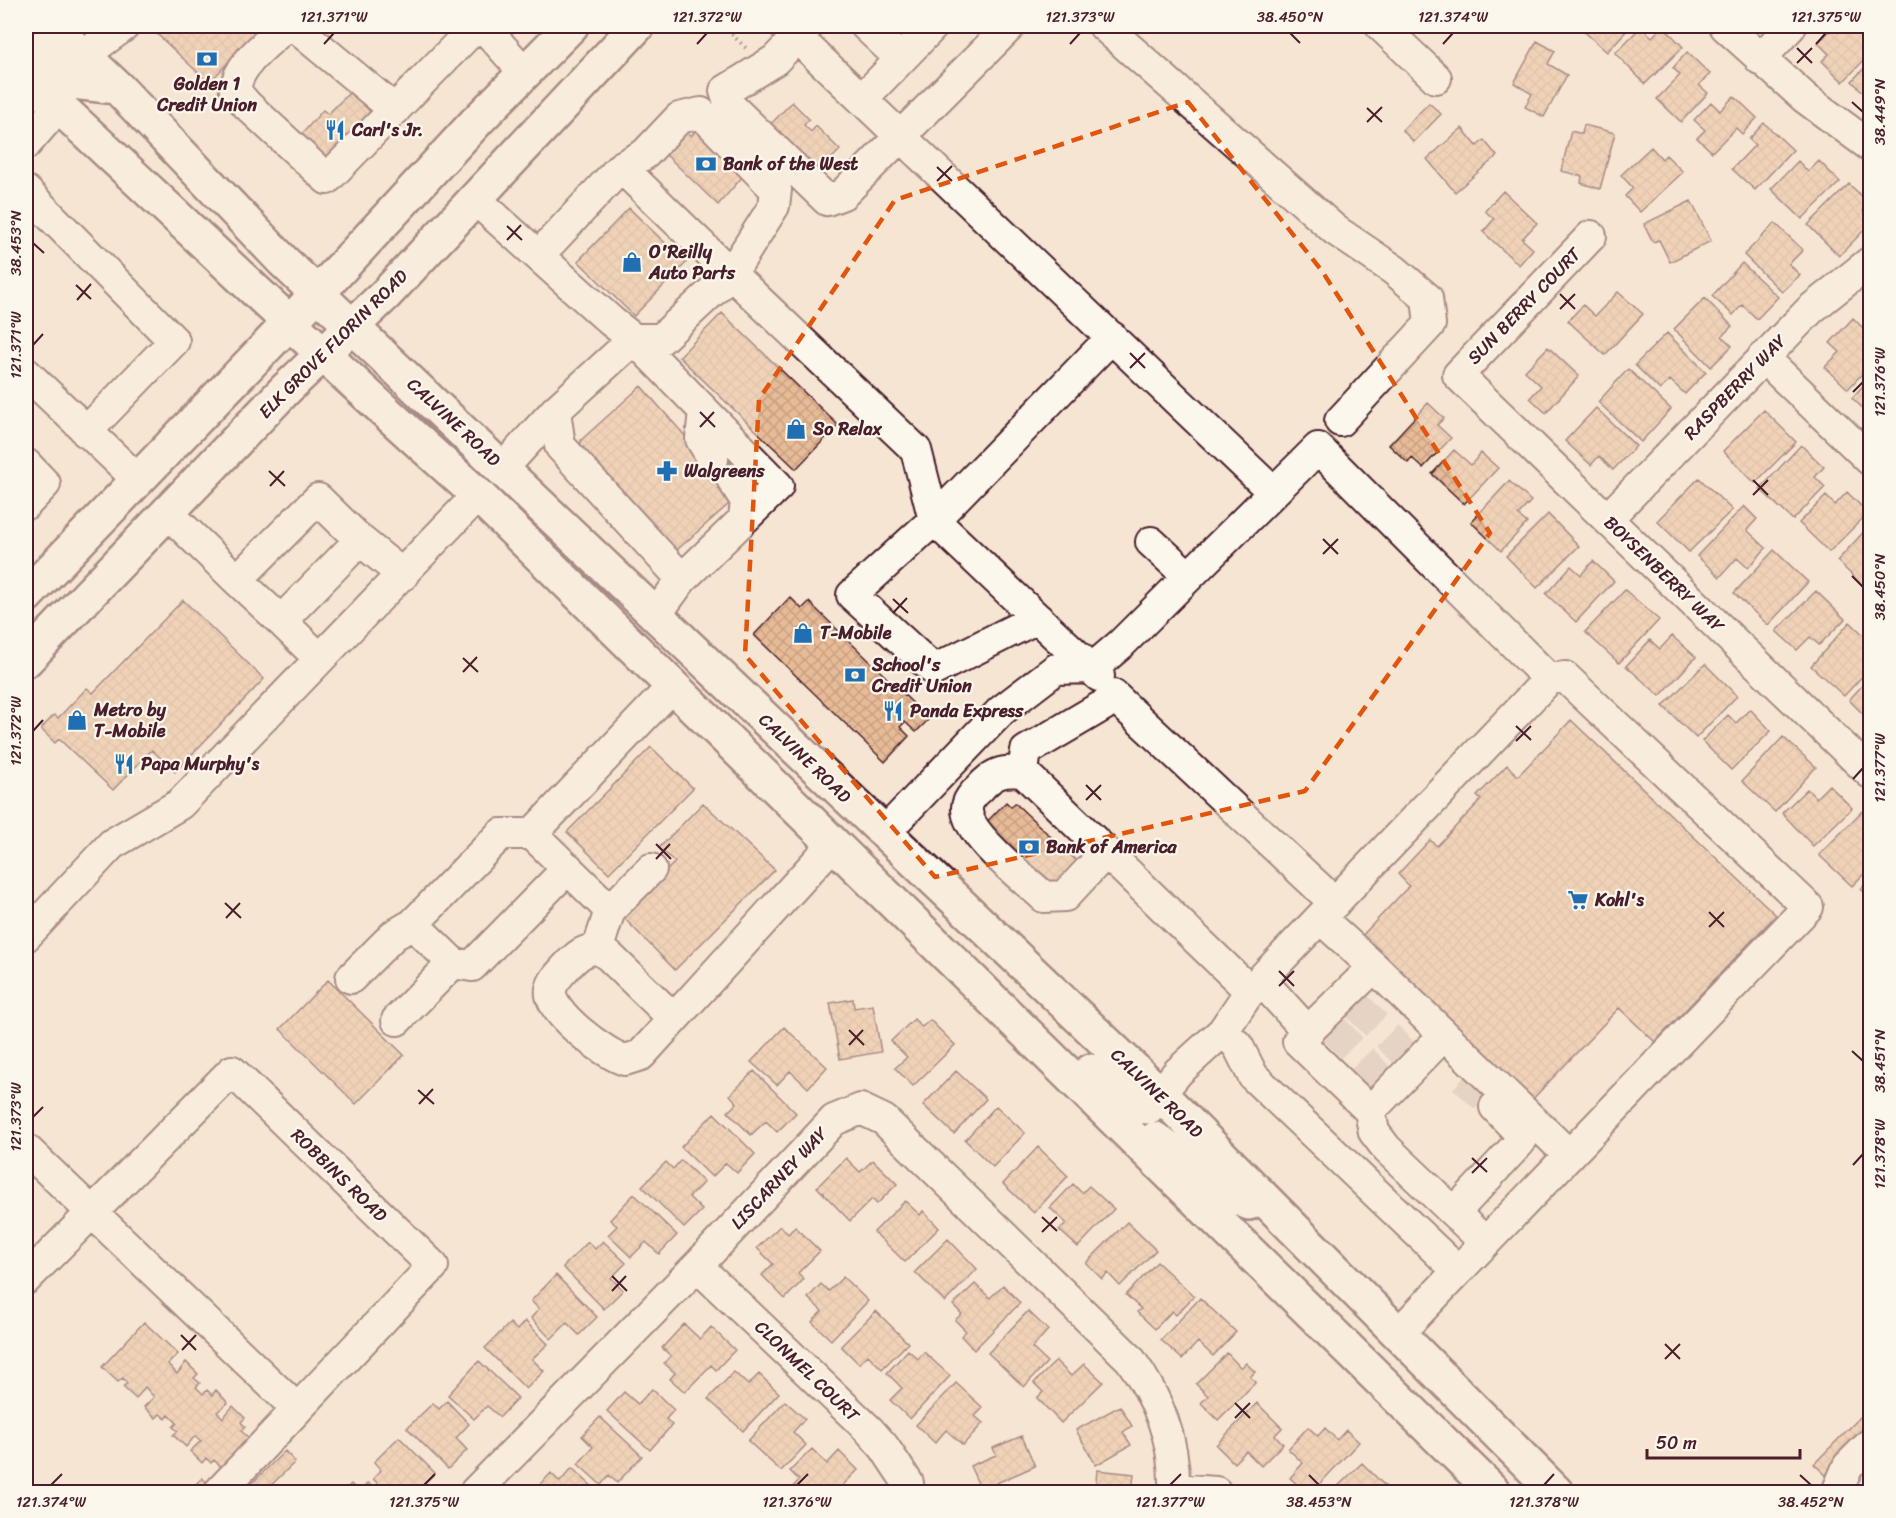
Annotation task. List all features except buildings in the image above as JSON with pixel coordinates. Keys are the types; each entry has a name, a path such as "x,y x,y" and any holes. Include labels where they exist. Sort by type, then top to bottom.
{"main road":[{"name":"CALVINE ROAD","path":"52,26 117,87 283,261 1160,1094 1556,1492"},
{"path":"26,596 289,324 454,145 571,26"},
{"name":"ELK GROVE FLORIN ROAD","path":"26,660 322,355 353,326 638,26"},
{"path":"26,45 64,81 117,87"},
{"name":"CALVINE ROAD","path":"26,76 149,189 322,355 478,495 1494,1492"},
{"path":"746,759 786,776 854,836 868,838 884,834"},
{"path":"1022,1031 1079,1060 1127,1102 1138,1107 1148,1107 1160,1094"},
{"path":"1130,1137 1140,1132 1167,1145 1233,1196 1281,1216"}],"street":[{"path":"84,55 124,26"},
{"path":"286,26 250,60 236,78 235,91 247,105 327,178 476,26"},
{"path":"294,26 395,110"},
{"path":"483,26 524,72"},
{"path":"866,26 901,59"},
{"path":"863,98 933,26"},
{"path":"1010,26 903,135 843,194 827,200 730,106 724,91 775,60 797,29 863,98 903,135 1273,492"},
{"path":"1104,26 1335,230 1394,270 1427,298 1430,324 1340,421"},
{"path":"1381,26 1436,78"},
{"path":"1725,26 1805,98 1870,146"},
{"path":"1760,59 1791,26"},
{"path":"26,144 58,106"},
{"path":"503,468 555,411 633,339 661,339 731,274 774,206 776,190 701,113 679,118 645,154 621,167 551,242"},
{"path":"621,167 916,450 934,520 1093,668 1113,695 1328,911 1374,968 1425,1051 1569,1155"},
{"path":"26,191 174,341 86,432"},
{"path":"482,192 551,242 628,319 633,339"},
{"path":"482,192 633,339 778,486 750,513 677,573 646,607"},
{"name":"SUN BERRY COURT","path":"1458,375 1591,236"},
{"name":"RASPBERRY WAY","path":"1607,519 1811,309 1870,262"},
{"path":"1037,618 934,670 852,595 934,520 1113,337"},
{"path":"1763,357 1870,460"},
{"name":"BOYSENBERRY WAY","path":"1458,375 1870,773"},
{"path":"28,381 137,479"},
{"path":"555,411 560,446 677,573"},
{"path":"709,415 713,437 726,466 747,501 750,513"},
{"path":"884,834 1001,711 1056,669 1093,668 1318,447 1549,679"},
{"path":"26,464 45,484 26,504"},
{"path":"26,936 49,896 112,843 180,804 478,495"},
{"path":"237,580 318,499 360,540 403,575"},
{"path":"168,513 320,659"},
{"path":"281,621 360,540"},
{"path":"1151,542 1188,576"},
{"path":"1160,1094 1178,1072 1224,1031 1256,986 1549,679 1564,678 1808,907 1398,1334"},
{"path":"532,834 672,687"},
{"path":"1023,772 1026,751 1104,705 1113,695"},
{"path":"1106,852 1065,896 1044,897 984,841 970,823 967,807 973,795 987,780 1002,770 1023,772 1106,852 1256,986 1320,1025"},
{"path":"351,978 394,935 414,924 501,834 532,834 610,910"},
{"path":"674,1019 598,948 582,951 556,978 551,990 552,1002 599,1048 626,1060 641,1055 674,1019 833,844"},
{"path":"414,924 453,963 472,966 568,868"},
{"path":"598,948 610,910 651,869"},
{"path":"397,1020 453,963"},
{"path":"1374,968 1351,999 1298,1041 1370,1111 1374,1132 1387,1149 1485,1242"},
{"path":"1224,1031 1238,1047 1253,1076 1458,1271"},
{"path":"1425,1051 1463,1078"},
{"path":"1370,1111 1387,1085 1425,1051"},
{"name":"ROBBINS ROAD","path":"26,1279 232,1071 433,1266 219,1492"},
{"path":"1455,1212 1520,1142 1519,1132 1495,1107"},
{"name":"LISCARNEY WAY","path":"475,1492 697,1266 834,1120 861,1109 884,1120 1130,1359 1156,1400 1168,1435 1173,1457 1174,1491"},
{"path":"31,1165 92,1212 297,1409"},
{"name":"CLONMEL COURT","path":"697,1266 869,1430 884,1447 908,1483"},
{"path":"1850,1486 1870,1444"},
{"path":"1174,1491 1216,1492"}],"path":[{"path":"723,26 751,53"}],"highlighted area":[{"path":"1188,102 1322,271 1490,533 1305,791 935,877 745,655 759,399 895,200"}],"tunnel":[{"path":"1355,1004 1407,1056"},
{"path":"1331,1026 1384,1082"},
{"path":"1463,1078 1495,1107"}],"place":[{"name":"Golden 1 Credit Union","path":"207,59"},
{"name":"Carl's Jr.","path":"335,130"},
{"name":"Bank of the West","path":"706,164"},
{"name":"O'Reilly Auto Parts","path":"632,262"},
{"name":"So Relax","path":"796,429"},
{"name":"Walgreens","path":"667,471"},
{"name":"T-Mobile","path":"803,633"},
{"name":"School's Credit Union","path":"855,675"},
{"name":"Panda Express","path":"893,711"},
{"name":"Metro by T-Mobile","path":"77,720"},
{"name":"Papa Murphy's","path":"124,764"},
{"name":"Bank of America","path":"1029,847"},
{"name":"Kohl's","path":"1578,900"}]}
